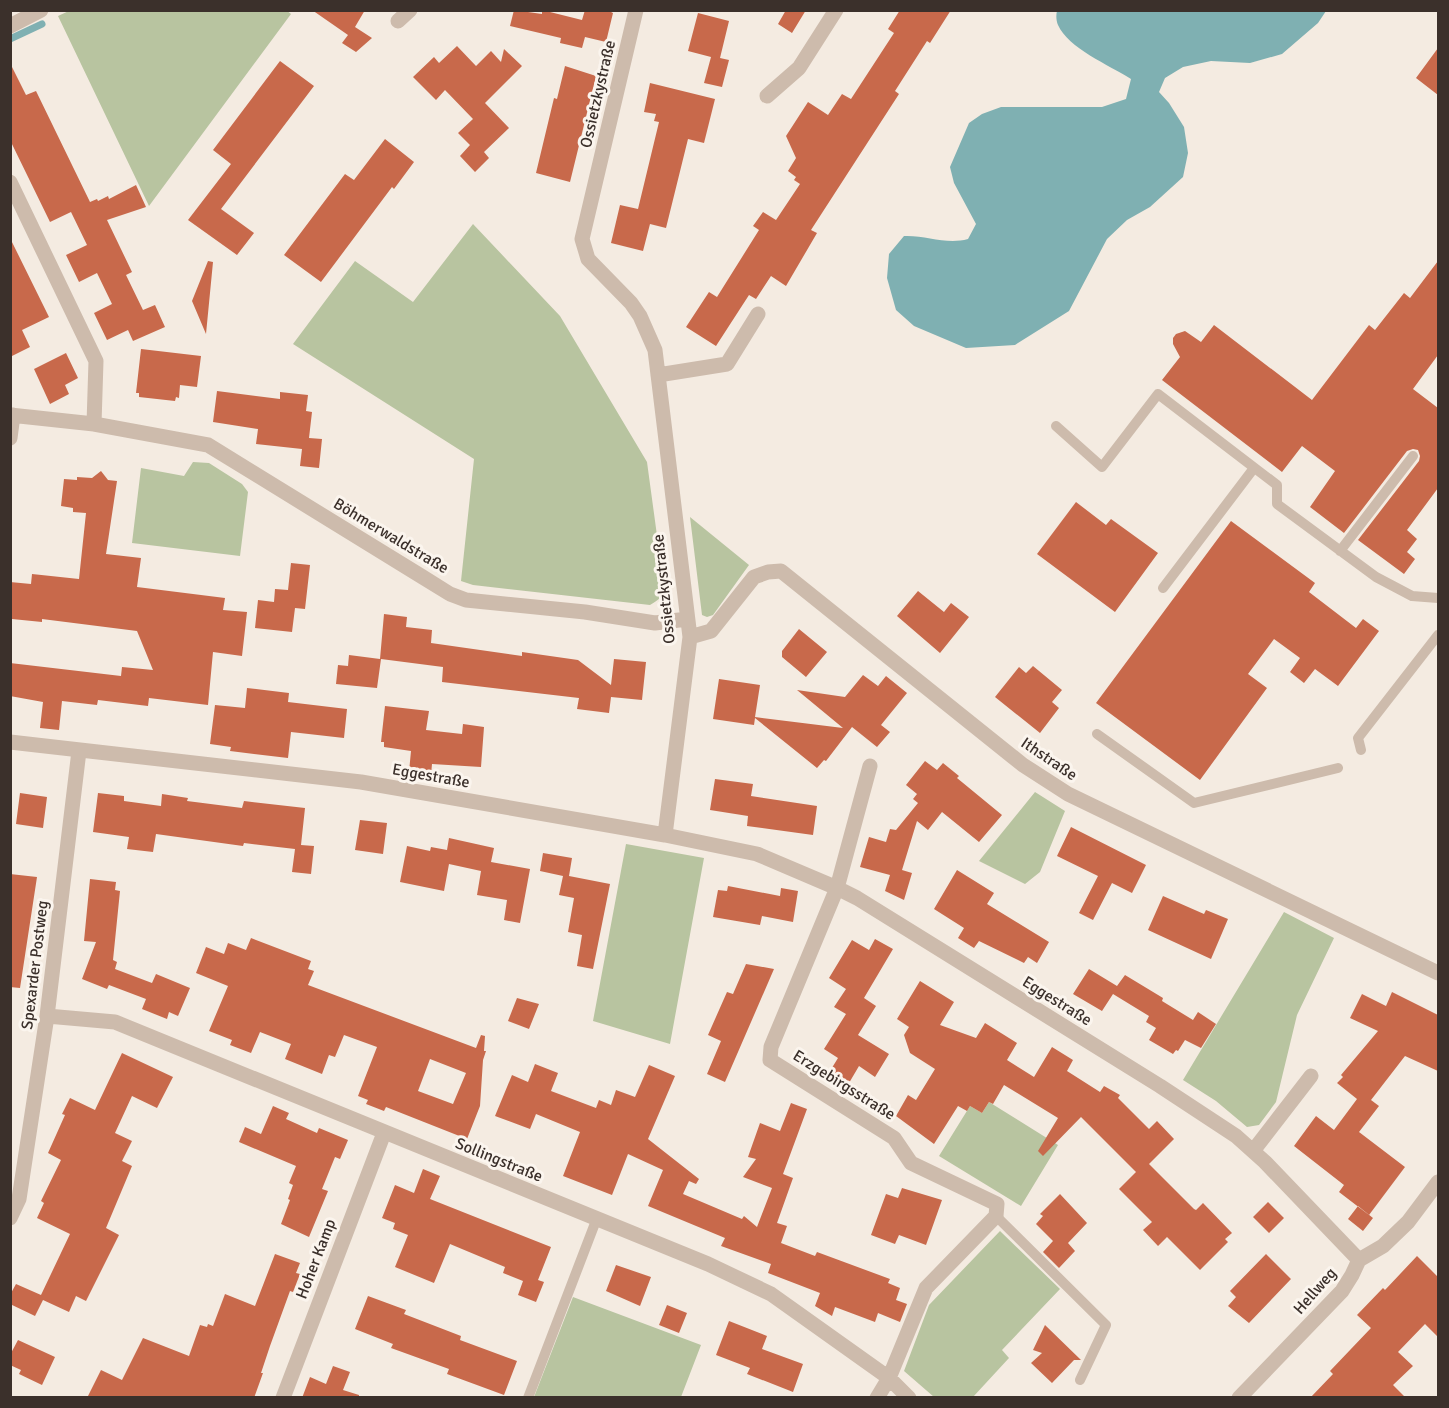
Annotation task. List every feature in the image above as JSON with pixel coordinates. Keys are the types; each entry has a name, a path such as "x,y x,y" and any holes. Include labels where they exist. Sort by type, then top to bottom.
{"street":[{"path":"10,26 42,10"},
{"name":"Ossietzkystraße","path":"636,10 582,239 588,259 631,303 640,316 655,350 690,637 665,836"},
{"path":"767,96 799,68 836,10"},
{"path":"10,182 96,361 93,424"},
{"path":"658,375 727,364 758,314"},
{"name":"Böhmerwaldstraße","path":"10,438 12,415 93,424 208,445 450,594 466,600 585,612 655,623 687,619"},
{"name":"Ithstraße","path":"690,637 711,631 754,577 768,572 781,571 1023,765 1068,794 1438,973"},
{"name":"Eggestraße","path":"10,742 361,782 757,854 837,888 1160,1086 1236,1136 1359,1260"},
{"name":"Spexarder Postweg","path":"10,1218 47,1016 79,751"},
{"path":"837,888 870,766"},
{"name":"Erzgebirgsstraße","path":"837,888 771,1047 770,1060 894,1138 911,1163 997,1204 996,1216"},
{"name":"Sollingstraße","path":"47,1016 115,1022 708,1264 771,1294 889,1378 909,1398"},
{"path":"1253,1151 1311,1076"},
{"name":"Hoher Kamp","path":"283,1398 384,1133"},
{"name":"Hellweg","path":"1239,1398 1342,1291 1359,1260 1383,1246 1408,1222 1438,1182"},
{"path":"878,1398 889,1378 926,1288 996,1216"}],"lane":[{"path":"1056,426 1102,467 1158,394 1277,485 1277,504 1376,577 1412,596 1438,598"},
{"path":"1340,550 1413,456"},
{"path":"1163,588 1254,468"},
{"path":"1361,750 1358,738 1438,635"},
{"path":"1097,734 1194,803 1338,768"},
{"path":"996,1216 1106,1325 1080,1380"},
{"path":"528,1398 597,1218"}],"green space":[{"path":"71,10 286,10 291,14 149,206 58,16"},
{"path":"473,224 560,316 647,462 664,587 662,596 650,605 473,585 461,581 474,459 293,344 355,261 413,302"},
{"path":"193,462 209,463 242,484 248,492 240,556 132,543 141,468 184,476"},
{"path":"690,517 749,565 713,615 707,617 702,615"},
{"path":"1035,792 1065,811 1040,872 1025,884 979,861"},
{"path":"626,844 704,858 670,1044 593,1021"},
{"path":"1284,912 1334,938 1297,1015 1276,1102 1259,1125 1247,1127 1216,1101 1183,1080"},
{"path":"989,1102 1058,1145 1021,1206 939,1156 970,1106 982,1113"},
{"path":"1000,1231 1060,1289 1002,1350 1009,1358 973,1397 934,1397 904,1371 929,1305"},
{"path":"573,1297 701,1345 681,1397 534,1397"}],"water":[{"path":"1057,11 1326,11 1318,23 1282,54 1250,63 1211,61 1183,67 1165,78 1159,92 1184,127 1188,153 1183,177 1150,207 1127,220 1107,239 1069,311 1015,345 966,348 914,326 896,310 887,278 889,254 904,236 952,241 968,239 976,224 954,183 950,167 969,123 982,114 1001,107 1102,107 1126,99 1131,79 1080,49 1071,41 1058,25"}],"building":[{"path":"312,10 365,10 355,27 372,38 356,52 342,43 348,35"},
{"path":"514,10 542,14 542,10 582,20 585,10 607,10 613,13 606,42 585,37 582,48 560,43 561,38 510,26"},
{"path":"786,10 806,10 792,33 778,24"},
{"path":"900,10 951,10 930,43 927,41 895,91 899,94 811,230 817,233 786,286 771,276 756,299 749,295 716,346 686,327 709,292 717,297 759,230 753,226 763,212 776,220 800,184 794,180 796,177 788,171 796,158 786,136 808,102 828,115 842,94 851,99 894,33 888,29"},
{"path":"698,13 729,21 720,58 729,60 722,87 704,83 711,57 688,51"},
{"path":"457,46 476,66 491,51 501,62 504,49 522,66 485,103 509,128 484,152 489,158 475,172 460,156 470,145 458,133 473,119 445,90 436,100 413,77 434,57 439,63"},
{"path":"1438,48 1438,95 1416,78"},
{"path":"280,61 314,86 221,209 254,233 237,255 188,220 231,164 213,150"},
{"path":"10,63 26,95 36,91 90,202 108,196 109,199 136,185 146,207 107,220 132,272 126,275 143,310 155,305 165,327 133,341 128,330 107,340 94,313 112,304 97,273 79,282 66,255 87,245 71,212 50,222 10,140"},
{"path":"565,66 596,76 570,182 536,173 554,98 557,99"},
{"path":"650,83 715,99 704,143 688,139 666,228 650,224 643,251 611,243 620,205 638,209 659,122 654,121 656,114 644,112"},
{"path":"385,139 414,162 394,189 392,187 321,282 284,255 345,174 354,180"},
{"path":"10,238 49,317 22,330 30,347 10,357"},
{"path":"208,261 213,262 206,334 192,301"},
{"path":"1438,261 1438,355 1413,389 1438,408 1438,488 1407,530 1417,539 1407,552 1415,559 1404,574 1358,540 1419,461 1418,450 1407,451 1344,533 1310,507 1335,471 1302,446 1282,472 1162,380 1180,357 1173,344 1176,334 1185,331 1201,342 1214,325 1312,400 1369,325 1375,330 1404,293 1410,298"},
{"path":"141,349 201,356 197,387 180,385 179,398 176,397 175,401 139,397 139,393 136,393"},
{"path":"66,353 78,378 65,385 69,394 50,404 34,369"},
{"path":"217,391 280,399 280,392 308,395 306,411 312,412 309,438 322,439 319,468 300,466 302,449 256,444 258,429 213,422"},
{"path":"101,471 108,480 117,481 106,554 141,558 137,587 225,598 223,610 247,612 242,656 213,652 208,705 149,698 148,706 98,700 97,705 62,701 59,730 40,728 43,702 10,696 10,663 121,676 122,667 153,670 137,631 42,619 42,622 12,619 10,616 10,582 31,584 32,574 79,579 86,513 73,512 73,508 61,506 64,479 92,478"},
{"path":"1076,502 1106,525 1111,519 1158,553 1115,612 1037,554"},
{"path":"1231,521 1315,583 1309,592 1356,628 1363,619 1379,631 1338,686 1315,669 1304,683 1290,672 1300,658 1274,639 1248,674 1267,688 1200,780 1096,703"},
{"path":"291,563 310,565 305,609 295,608 292,632 255,628 258,600 274,602 275,589 288,590"},
{"path":"918,591 944,612 951,603 969,617 940,653 897,616"},
{"path":"384,614 407,617 406,627 432,630 431,643 522,656 522,652 578,660 611,685 614,659 646,662 642,700 611,697 609,713 577,709 579,698 442,682 443,667 381,659 377,688 336,684 338,665 348,666 349,655 380,659"},
{"path":"799,629 827,652 806,677 782,657 782,651"},
{"path":"1033,666 1062,690 1052,702 1059,708 1040,733 995,697 1019,667 1026,673"},
{"path":"863,675 878,686 886,676 907,693 881,725 890,732 877,747 852,727 826,761 824,760 817,768 755,718 754,725 713,719 719,679 760,685 755,717 843,728 797,690 845,697"},
{"path":"247,688 289,693 288,702 347,709 344,738 291,732 288,758 230,751 231,747 210,744 215,705 245,708"},
{"path":"385,706 429,711 426,730 462,734 463,724 484,727 481,767 432,764 431,775 409,772 411,751 384,747 384,742 381,742"},
{"path":"925,761 937,770 943,763 959,776 957,778 1002,815 979,842 942,812 928,830 917,821 902,870 912,873 904,900 885,891 890,875 860,867 869,837 886,842 890,829 896,830 918,803 913,799 917,794 906,785"},
{"path":"715,779 753,784 751,796 817,806 813,835 747,826 748,816 710,810"},
{"path":"20,793 47,797 43,828 16,824"},
{"path":"98,793 124,796 124,801 161,806 162,794 188,798 187,801 242,808 244,801 305,808 301,845 314,846 311,874 292,872 295,849 244,843 243,846 156,834 153,852 127,849 129,837 93,832"},
{"path":"360,820 387,823 383,854 355,850"},
{"path":"1071,827 1146,865 1132,893 1112,883 1093,920 1079,913 1098,876 1057,856"},
{"path":"449,838 494,848 491,862 530,869 520,923 504,920 507,900 477,895 481,871 449,864 444,891 400,882 407,846 430,851 431,847 447,850"},
{"path":"543,853 572,858 569,876 610,884 593,969 577,966 582,935 568,932 574,898 559,895 563,876 540,871"},
{"path":"957,870 994,893 987,904 1049,942 1037,963 1028,957 1024,963 979,941 974,948 958,938 964,928 934,909"},
{"path":"10,874 37,877 20,988 10,987"},
{"path":"90,879 116,882 115,890 120,891 113,960 117,962 115,969 152,983 156,974 190,988 178,1016 169,1012 167,1019 142,1009 146,999 109,985 107,989 82,979 96,942 84,941"},
{"path":"728,886 780,896 781,888 798,891 793,922 762,916 760,925 713,917 718,890 727,891"},
{"path":"1163,896 1204,914 1206,910 1228,919 1211,959 1148,930"},
{"path":"251,938 311,961 308,969 314,971 308,985 476,1048 481,1035 485,1036 484,1051 486,1051 483,1060 480,1106 467,1139 386,1107 384,1111 366,1104 368,1100 358,1096 377,1047 344,1035 335,1057 329,1055 322,1074 285,1059 291,1044 260,1032 251,1053 230,1045 232,1040 209,1031 228,986 196,973 206,947 224,954 228,943 246,950","holes":["430,1059 466,1073 453,1104 418,1091"]},
{"path":"875,939 893,949 864,998 876,1006 858,1035 889,1054 875,1077 859,1066 849,1083 830,1071 838,1058 824,1049 846,1014 834,1007 846,989 829,978 852,940 869,950"},
{"path":"746,964 774,969 725,1082 707,1074 721,1041 708,1035 727,992 733,994"},
{"path":"1089,969 1117,986 1125,975 1193,1020 1198,1012 1216,1024 1201,1048 1185,1040 1178,1051 1176,1050 1173,1054 1149,1040 1156,1028 1146,1022 1149,1016 1113,994 1102,1011 1073,994"},
{"path":"920,981 954,1002 940,1025 976,1038 985,1023 1017,1043 1007,1060 1034,1077 1052,1047 1073,1060 1067,1071 1100,1092 1104,1086 1120,1095 1118,1098 1149,1129 1157,1121 1174,1139 1149,1164 1194,1209 1196,1210 1203,1203 1232,1233 1225,1239 1228,1242 1200,1270 1167,1237 1158,1246 1143,1230 1152,1222 1119,1189 1136,1172 1081,1117 1043,1156 1038,1151 1058,1118 1004,1085 993,1104 989,1102 982,1113 970,1106 967,1111 958,1106 934,1144 896,1116 908,1095 916,1100 935,1069 910,1053 904,1035 909,1027 897,1019"},
{"path":"1392,992 1438,1015 1438,1071 1405,1056 1371,1100 1379,1106 1359,1132 1405,1167 1369,1215 1339,1192 1344,1185 1294,1146 1316,1116 1334,1130 1357,1099 1337,1083 1343,1077 1341,1075 1378,1031 1350,1018 1362,994 1386,1006"},
{"path":"517,998 539,1004 529,1029 508,1021"},
{"path":"122,1053 173,1077 157,1108 132,1096 115,1133 132,1141 122,1161 132,1166 106,1228 119,1235 86,1301 76,1296 69,1312 43,1300 35,1316 10,1304 10,1295 16,1284 41,1295 70,1234 37,1218 44,1203 41,1201 61,1160 48,1153 70,1098 95,1110"},
{"path":"535,1064 558,1073 551,1091 596,1108 599,1100 611,1105 616,1090 635,1097 649,1065 675,1076 648,1139 699,1179 696,1184 689,1181 683,1194 742,1219 744,1216 757,1227 772,1188 743,1177 756,1159 748,1157 760,1123 780,1131 791,1103 807,1109 783,1174 793,1178 777,1223 787,1226 781,1243 815,1256 817,1252 890,1279 888,1283 900,1288 896,1300 907,1304 900,1322 878,1313 875,1322 835,1307 832,1316 815,1306 820,1293 768,1273 771,1264 721,1246 725,1238 648,1206 663,1170 628,1154 612,1195 563,1176 580,1132 536,1114 530,1129 495,1116 512,1075 528,1082"},
{"path":"273,1106 289,1113 286,1119 317,1133 319,1128 348,1140 340,1159 335,1157 322,1189 328,1191 309,1237 281,1224 290,1200 288,1199 293,1185 289,1183 296,1166 239,1142 245,1127 261,1134"},
{"path":"423,1169 440,1176 430,1199 551,1247 538,1280 544,1282 536,1302 518,1295 523,1281 503,1273 505,1267 450,1244 434,1283 395,1267 408,1235 393,1229 395,1223 382,1218 395,1185 414,1193"},
{"path":"902,1188 942,1200 926,1245 899,1235 895,1244 871,1235 886,1194 898,1198"},
{"path":"1060,1194 1087,1223 1068,1243 1075,1251 1059,1268 1043,1252 1053,1241 1036,1224 1043,1216 1040,1214"},
{"path":"1268,1202 1284,1218 1269,1233 1253,1217"},
{"path":"1358,1206 1373,1218 1363,1231 1348,1219"},
{"path":"275,1254 300,1263 296,1273 300,1274 293,1292 290,1291 254,1398 87,1398 101,1370 122,1380 143,1338 189,1356 200,1325 213,1326 225,1294 255,1306"},
{"path":"1266,1254 1291,1279 1249,1323 1228,1306 1236,1297 1230,1291"},
{"path":"1417,1256 1438,1277 1438,1337 1425,1324 1398,1352 1413,1366 1393,1385 1406,1398 1310,1398 1333,1374 1330,1371 1371,1328 1357,1315 1383,1288 1385,1290"},
{"path":"616,1265 651,1277 640,1306 606,1291"},
{"path":"368,1296 406,1310 404,1314 461,1336 460,1340 517,1361 504,1395 447,1374 449,1369 391,1348 393,1344 355,1329"},
{"path":"667,1305 687,1313 679,1333 659,1325"},
{"path":"729,1321 767,1336 762,1349 803,1364 793,1392 747,1374 750,1368 716,1355"},
{"path":"1045,1325 1081,1360 1074,1360 1052,1383 1031,1363 1042,1353 1033,1350"},
{"path":"18,1340 55,1357 42,1385 19,1374 21,1370 10,1365 10,1355"},
{"path":"333,1366 350,1372 343,1390 359,1395 359,1398 302,1398 310,1377 326,1384"}],"waterway":[{"path":"10,39 42,24"}]}
